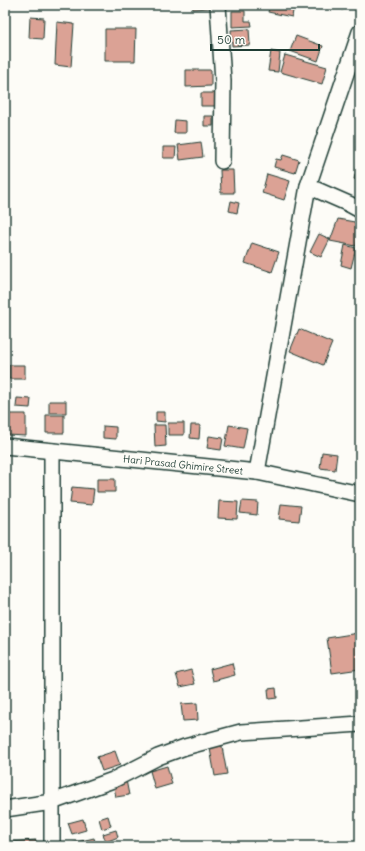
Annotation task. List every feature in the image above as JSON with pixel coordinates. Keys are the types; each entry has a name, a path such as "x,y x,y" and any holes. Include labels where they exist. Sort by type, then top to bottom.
{"street":[{"path":"218,5 223,81 222,161"},
{"path":"257,472 308,186 360,32"},
{"path":"308,186 350,204 360,210"},
{"name":"Hari Prasad Ghimire Street","path":"5,446 257,472 360,494"},
{"path":"52,451 52,846"},
{"path":"5,809 52,802 113,780 158,756 241,732 360,724"}],"building":[{"path":"192,5 210,5 210,8 193,9"},
{"path":"270,5 294,5 292,17 268,12"},
{"path":"322,5 344,5 343,10"},
{"path":"232,11 245,11 245,21 251,21 252,26 232,27"},
{"path":"30,17 44,18 43,39 29,38"},
{"path":"57,22 74,24 71,67 55,65"},
{"path":"105,29 136,29 135,61 105,61"},
{"path":"249,29 250,45 232,46 231,30"},
{"path":"296,36 323,46 318,61 290,51"},
{"path":"271,51 280,53 278,72 268,71"},
{"path":"285,55 327,67 322,84 280,72"},
{"path":"186,70 211,70 211,86 186,87"},
{"path":"201,93 215,93 215,106 201,106"},
{"path":"204,116 213,116 213,126 204,126"},
{"path":"175,120 186,121 186,133 174,133"},
{"path":"201,142 203,157 180,160 178,145"},
{"path":"163,147 176,147 175,158 163,158"},
{"path":"283,155 299,160 295,173 274,167 276,159 281,160"},
{"path":"360,156 360,181 354,179"},
{"path":"220,170 233,170 234,193 221,193"},
{"path":"267,174 290,181 284,200 262,193"},
{"path":"231,201 239,203 237,213 229,211"},
{"path":"338,219 360,223 360,233 356,246 330,241"},
{"path":"319,234 330,239 321,257 310,252"},
{"path":"252,243 279,252 272,272 245,263"},
{"path":"345,245 356,248 351,268 341,265"},
{"path":"299,329 332,343 323,365 290,351"},
{"path":"9,365 25,365 25,379 9,379"},
{"path":"17,398 31,399 30,408 16,407"},
{"path":"49,401 66,401 66,413 49,413"},
{"path":"156,412 165,412 165,422 156,421"},
{"path":"7,414 26,414 26,436 7,435"},
{"path":"46,415 64,415 64,433 46,433"},
{"path":"168,423 184,423 184,435 168,435"},
{"path":"154,425 165,425 166,446 155,447"},
{"path":"191,425 200,425 199,439 190,438"},
{"path":"229,425 247,428 243,449 225,446"},
{"path":"103,426 116,427 116,439 103,438"},
{"path":"209,436 223,438 221,450 207,448"},
{"path":"322,452 337,454 335,470 320,468"},
{"path":"97,479 115,479 115,492 97,492"},
{"path":"72,487 94,489 92,505 70,503"},
{"path":"219,501 238,502 237,519 218,518"},
{"path":"242,501 258,502 257,515 240,513"},
{"path":"281,504 301,506 299,521 279,519"},
{"path":"358,633 360,669 332,673 327,638"},
{"path":"232,663 235,675 213,681 210,669"},
{"path":"191,670 195,684 180,687 176,674"},
{"path":"276,688 277,698 269,699 268,689"},
{"path":"197,703 198,720 183,721 181,704"},
{"path":"221,741 227,774 215,776 209,743"},
{"path":"115,751 120,765 102,771 97,757"},
{"path":"167,766 172,784 155,789 150,771"},
{"path":"126,780 129,795 116,797 113,782"},
{"path":"108,816 111,826 102,829 99,819"},
{"path":"83,819 86,830 72,834 68,823"},
{"path":"116,830 118,837 106,842 103,834"},
{"path":"94,838 96,846 73,846 73,843"},
{"path":"36,840 36,846 12,846 11,842"}]}
